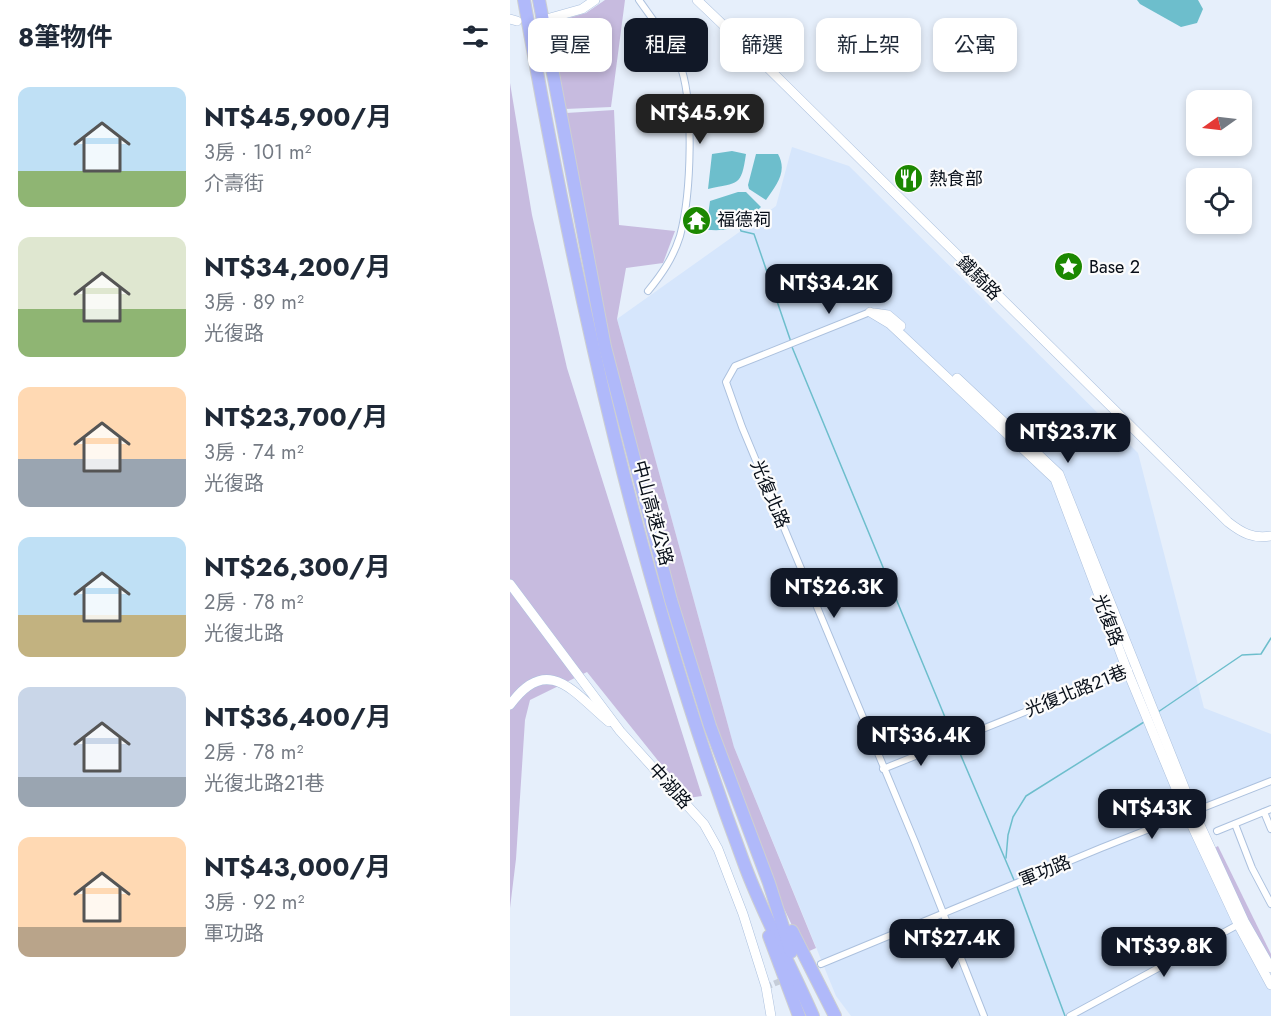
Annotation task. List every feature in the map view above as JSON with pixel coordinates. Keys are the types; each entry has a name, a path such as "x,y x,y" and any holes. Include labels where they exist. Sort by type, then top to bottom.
{"highway":[{"name":"中山高速公路","path":"524,0 544,114 594,357 658,603 746,867 813,1016"},
{"name":"中山高速公路","path":"539,0 605,347 665,577 710,726 769,883 798,971 820,1016"},
{"path":"746,867 799,1016"},
{"path":"769,883 814,980 835,1016"}],"street":[{"path":"550,18 582,9 595,0"},
{"path":"639,0 680,64 688,119 688,192 680,236 666,269 648,291"},
{"name":"鐵騎路","path":"697,0 764,63 1228,522 1249,536 1259,538 1271,536"},
{"name":"光復路","path":"796,341 870,312 888,315 1059,474 1150,716 1191,813 1271,986"},
{"name":"光復北路","path":"796,341 735,366 726,382 742,427 984,1016"},
{"name":"中湖路","path":"510,584 514,595 620,731 704,824 718,849 743,914 766,987 771,1016"},
{"name":"光復北路21巷","path":"883,769 1131,669"},
{"path":"510,705 527,687 541,681 555,680 572,687 620,731"},
{"name":"軍功路","path":"821,964 943,915 1007,886 1271,781"},
{"path":"1217,831 1268,810 1271,829"},
{"path":"1235,824 1252,868 1271,904"},
{"path":"1072,1015 1241,923"},
{"name":"光復路","path":"1241,923 1271,968"}],"shaded area":[{"path":"605,0 625,0 611,107 565,109 559,72 612,72 612,18 569,18 586,13"},
{"path":"510,83 532,215 567,368 702,796 688,798 587,672 530,700 525,720 516,859 510,908"},
{"path":"614,110 619,225 675,231 663,263 626,268 617,319 734,747 816,948 805,953 757,851 710,724 603,319 566,113"},
{"path":"792,147 849,166 1138,453 1204,708 1271,734 1271,783 1191,815 1271,982 1271,1016 851,1016 836,996 734,747 617,319 776,206"},
{"path":"1218,846 1271,954 1271,966 1213,849"}],"water":[{"path":"1137,0 1198,0 1203,9 1197,23 1181,27 1140,4"},
{"path":"732,151 746,154 740,178 732,184 708,189 712,154"},
{"path":"756,154 778,154 781,161 780,178 766,200 749,189 748,185"},
{"path":"738,192 746,192 761,207 741,225 738,222 728,229 706,230 710,201"}],"waterway":[{"path":"738,222 741,231 754,234 791,342"},
{"path":"792,347 954,739"},
{"path":"1158,712 1242,655 1261,654 1271,638"},
{"path":"1006,858 1008,835 1013,817 1026,796 1144,722"},
{"path":"956,744 1014,880"},
{"path":"1016,884 1065,1016"}],"tunnel":[{"path":"766,987 785,979"}],"place":[{"name":"熱食部","path":"908,179"},
{"name":"福德祠","path":"696,220"},
{"name":"Base 2","path":"1068,267"}]}
